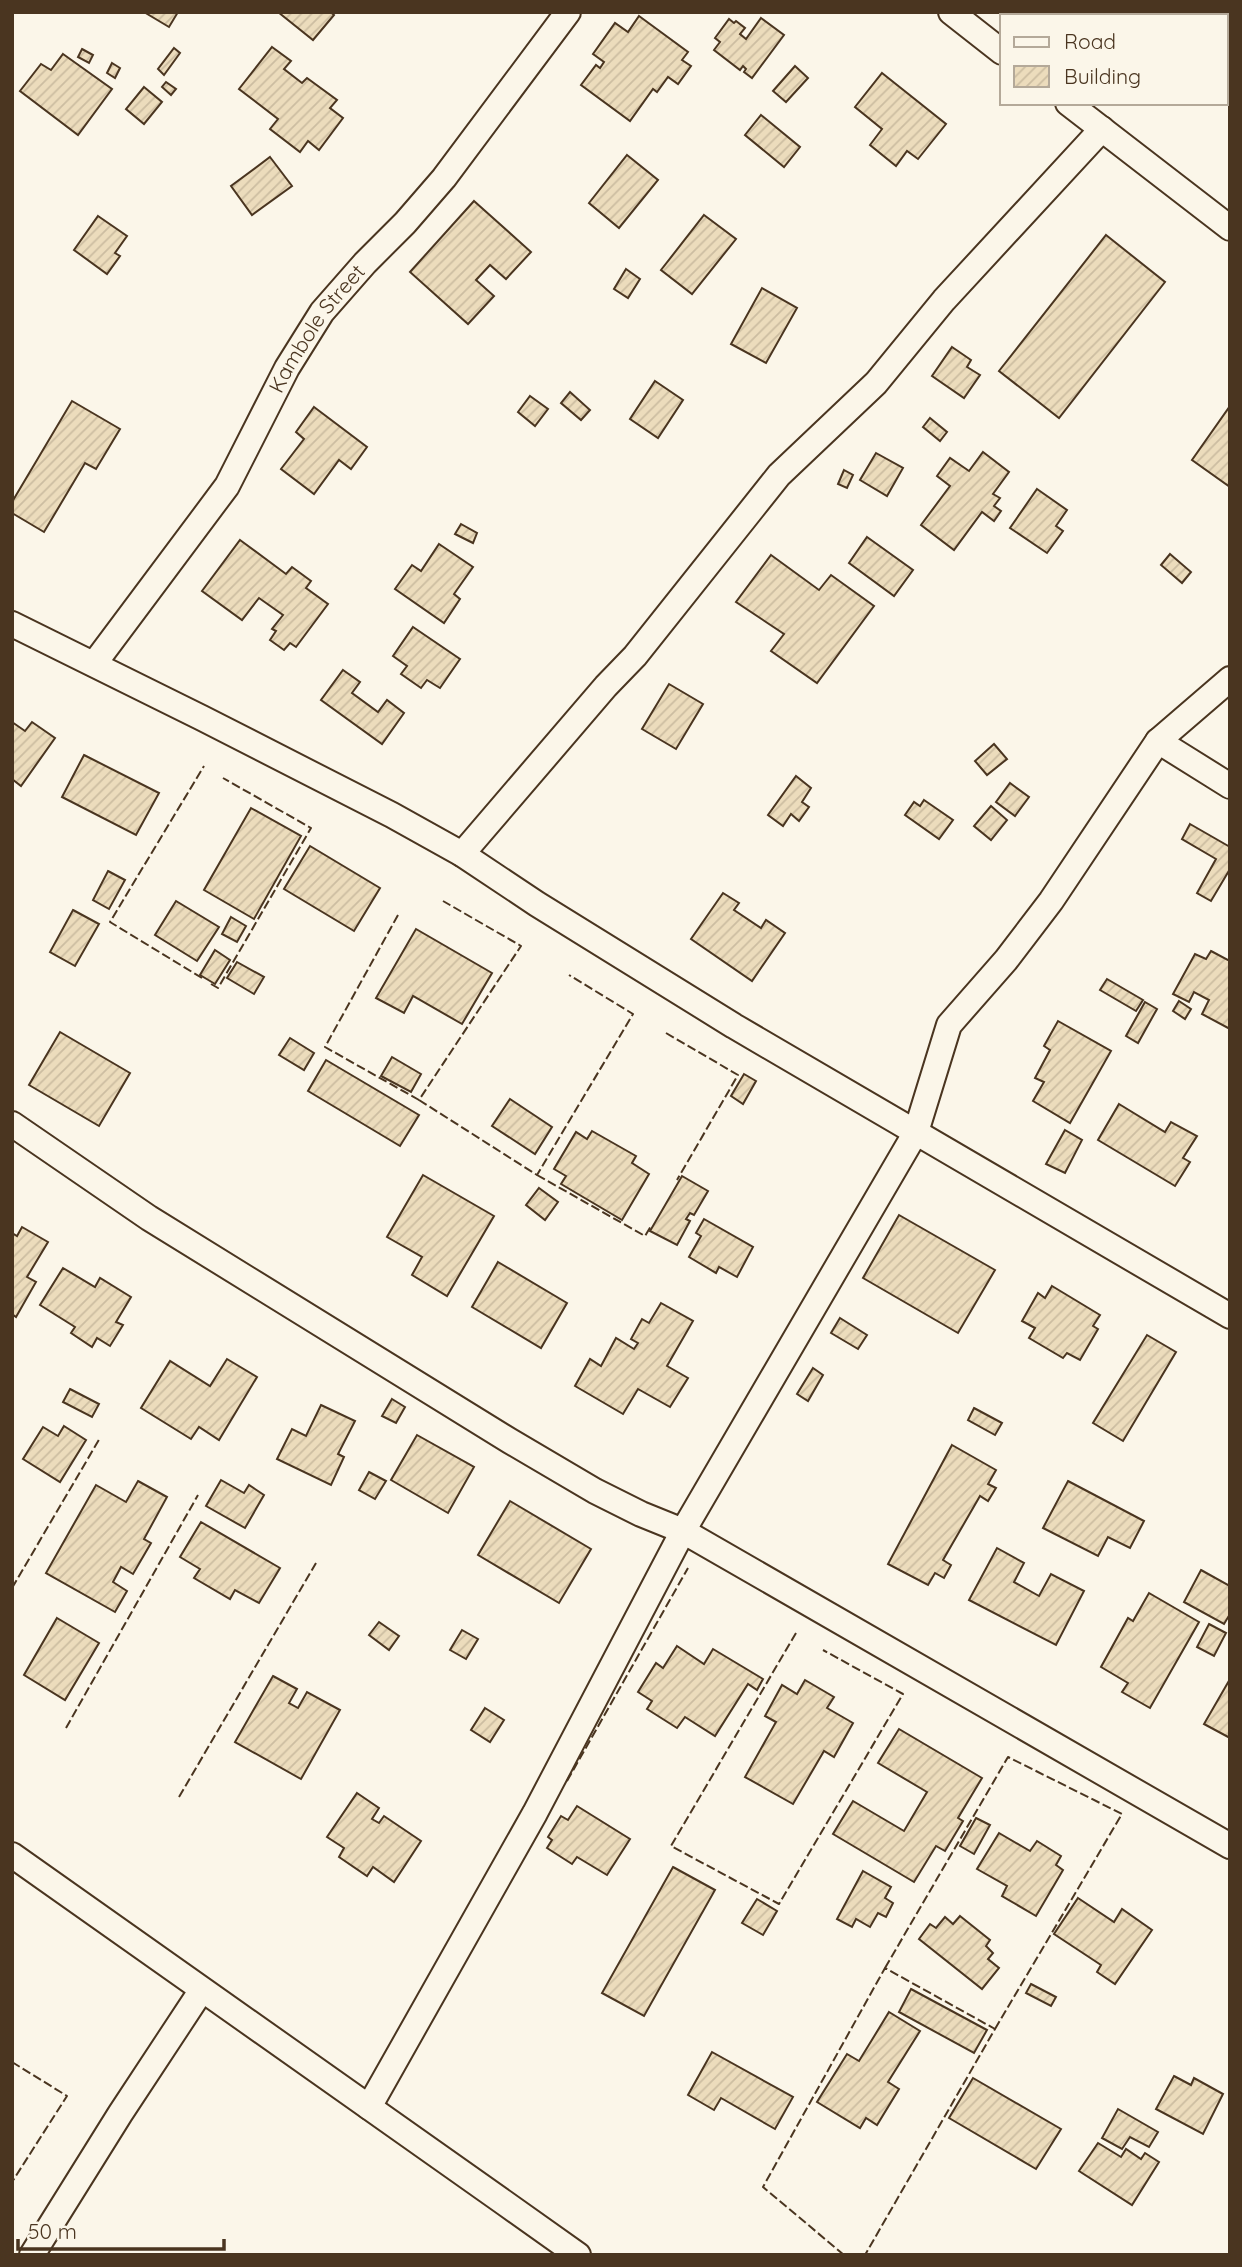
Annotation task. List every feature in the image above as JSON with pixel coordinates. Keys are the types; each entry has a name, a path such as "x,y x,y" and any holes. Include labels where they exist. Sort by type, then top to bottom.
{"street":[{"name":"Kambole Street","path":"94,664 227,486 287,368 323,312 444,178 568,12"},
{"path":"951,12 1000,50"},
{"path":"1071,105 1230,228"},
{"path":"463,854 606,686 635,656 779,475 876,383 952,291 1102,130"},
{"path":"12,624 393,815 463,854 537,904 711,1012 1230,1316"},
{"path":"369,2107 535,1813 683,1531 916,1132 950,1025 1006,960 1051,901 1158,741 1230,678"},
{"path":"1158,741 1230,786"},
{"path":"12,1124 149,1218 510,1441 595,1491 683,1531 1230,1846"},
{"path":"12,1855 578,2255"},
{"path":"32,2255 201,1991"}],"building":[{"path":"144,12 178,12 169,27"},
{"path":"278,12 331,12 334,15 313,40"},
{"path":"1223,12 1226,14 1198,14"},
{"path":"1228,15 1230,16 1228,46"},
{"path":"639,16 688,52 682,60 691,66 678,84 668,77 657,92 653,89 630,121 581,85 596,65 600,68 604,62 593,54 615,23 628,32"},
{"path":"761,18 784,35 752,78 744,72 746,69 743,66 740,70 714,50 720,42 715,38 729,19 745,28 740,34 746,39"},
{"path":"272,47 291,61 284,69 302,83 307,78 337,100 330,108 343,118 319,150 308,141 300,152 270,129 278,119 239,89"},
{"path":"174,48 180,53 164,75 158,69"},
{"path":"82,49 93,55 89,63 78,57"},
{"path":"63,54 112,89 78,135 20,91 41,64 51,70"},
{"path":"112,63 120,68 115,78 107,73"},
{"path":"795,66 808,78 786,102 773,91"},
{"path":"882,73 946,124 918,159 907,151 896,166 870,145 882,129 855,107"},
{"path":"166,82 176,89 171,95 162,87"},
{"path":"144,87 162,102 144,124 126,109"},
{"path":"761,115 800,147 784,167 745,135"},
{"path":"627,155 658,180 619,228 589,203"},
{"path":"270,157 292,186 252,215 231,186"},
{"path":"474,201 531,252 506,279 490,265 476,280 494,296 468,324 410,272"},
{"path":"704,215 736,239 692,294 661,270"},
{"path":"98,216 127,236 115,253 120,256 107,274 74,250"},
{"path":"1106,235 1165,282 1059,418 999,371"},
{"path":"626,269 640,279 628,298 614,289"},
{"path":"762,288 797,308 766,363 731,344"},
{"path":"952,347 971,360 967,367 980,375 964,398 932,376"},
{"path":"655,381 683,400 658,438 630,419"},
{"path":"570,392 590,410 581,420 561,403"},
{"path":"530,396 548,409 535,426 518,412"},
{"path":"72,401 120,429 96,469 85,463 44,532 12,513 12,502"},
{"path":"1230,406 1230,487 1192,460"},
{"path":"314,407 367,447 351,469 339,460 314,494 281,469 304,439 296,432"},
{"path":"930,418 947,432 940,441 923,427"},
{"path":"983,452 1009,472 993,494 1000,498 994,506 1001,511 994,521 982,512 954,550 921,525 950,486 937,476 950,458 969,471"},
{"path":"876,453 903,468 887,496 860,480"},
{"path":"844,470 853,475 847,488 838,484"},
{"path":"1037,489 1067,510 1056,526 1063,531 1047,553 1010,528"},
{"path":"461,524 477,533 473,543 455,534"},
{"path":"867,537 913,570 894,596 849,563"},
{"path":"240,540 286,574 292,567 311,581 306,588 328,604 296,647 290,643 284,650 270,640 276,631 272,629 283,615 259,598 242,620 202,591"},
{"path":"439,544 473,567 454,594 460,599 444,623 395,589 412,565 421,571"},
{"path":"1170,554 1191,572 1182,583 1161,565"},
{"path":"771,555 819,590 831,575 874,606 817,683 771,651 784,634 736,602"},
{"path":"413,627 460,659 440,688 427,680 421,688 401,674 407,666 393,656"},
{"path":"343,670 360,682 352,693 378,712 387,700 404,713 382,744 321,700"},
{"path":"669,684 703,704 676,749 642,729"},
{"path":"12,722 25,731 32,722 55,738 21,786 12,779"},
{"path":"994,744 1007,759 987,775 975,761"},
{"path":"84,755 159,793 136,835 62,797"},
{"path":"796,776 811,788 802,802 809,807 799,821 791,814 783,826 768,815"},
{"path":"1010,783 1029,797 1015,816 996,802"},
{"path":"924,800 953,820 939,839 905,815 914,802 920,806"},
{"path":"991,806 1007,820 991,840 974,826"},
{"path":"251,808 301,836 254,919 204,890"},
{"path":"1190,824 1230,847 1230,869 1211,901 1197,893 1216,859 1182,839"},
{"path":"310,846 380,888 354,931 284,889"},
{"path":"108,871 125,880 109,909 93,900"},
{"path":"723,893 739,903 734,910 761,928 766,920 785,933 752,981 691,939"},
{"path":"176,901 219,927 197,961 155,935"},
{"path":"73,910 99,924 75,966 50,952"},
{"path":"231,917 246,926 237,942 222,934"},
{"path":"416,929 492,973 462,1024 413,996 404,1013 376,998"},
{"path":"215,950 230,960 215,984 200,975"},
{"path":"1211,951 1230,961 1230,1029 1202,1014 1209,1000 1194,992 1189,1002 1173,994 1195,954 1206,959"},
{"path":"237,962 264,977 254,994 227,978"},
{"path":"1107,979 1143,1000 1136,1011 1100,990"},
{"path":"1179,1001 1191,1009 1185,1019 1173,1011"},
{"path":"1145,1002 1157,1009 1138,1043 1126,1036"},
{"path":"1058,1021 1111,1051 1070,1123 1033,1101 1044,1082 1035,1078 1050,1050 1044,1046"},
{"path":"60,1032 130,1073 99,1126 29,1085"},
{"path":"290,1038 314,1053 304,1070 279,1055"},
{"path":"392,1057 421,1074 411,1092 381,1076"},
{"path":"326,1060 419,1115 400,1146 308,1091"},
{"path":"744,1074 756,1081 743,1104 731,1096"},
{"path":"510,1099 552,1127 535,1154 492,1126"},
{"path":"1119,1104 1165,1132 1171,1122 1197,1136 1183,1158 1190,1162 1175,1186 1098,1140"},
{"path":"1065,1130 1082,1140 1065,1173 1046,1164"},
{"path":"592,1131 636,1156 632,1163 649,1174 622,1220 561,1184 566,1176 554,1169 576,1132 587,1139"},
{"path":"423,1175 494,1216 447,1296 412,1275 422,1257 387,1237"},
{"path":"682,1176 708,1191 694,1215 690,1213 686,1219 690,1221 677,1245 650,1231"},
{"path":"539,1188 558,1202 545,1220 526,1205"},
{"path":"899,1215 995,1270 958,1333 863,1278"},
{"path":"704,1219 753,1247 737,1277 719,1267 716,1273 689,1257 701,1236 696,1233"},
{"path":"22,1227 48,1242 27,1277 36,1282 16,1317 12,1314 12,1233 17,1236"},
{"path":"498,1262 567,1303 541,1348 472,1307"},
{"path":"63,1268 95,1287 100,1278 131,1297 116,1322 123,1325 110,1346 97,1338 92,1347 71,1333 75,1327 40,1305"},
{"path":"1052,1286 1100,1315 1093,1326 1098,1329 1080,1360 1067,1353 1063,1358 1029,1338 1035,1328 1022,1321 1038,1293 1045,1298"},
{"path":"661,1303 693,1321 667,1366 688,1378 670,1407 638,1389 623,1414 575,1386 590,1359 601,1366 616,1338 634,1349 638,1343 631,1339 642,1319 649,1323"},
{"path":"840,1318 867,1335 858,1349 831,1333"},
{"path":"1147,1335 1176,1352 1123,1441 1093,1423"},
{"path":"227,1359 257,1377 219,1440 199,1427 191,1439 141,1408 170,1361 210,1386"},
{"path":"813,1368 823,1375 808,1401 797,1394"},
{"path":"70,1389 99,1404 92,1417 63,1402"},
{"path":"392,1399 405,1407 396,1423 382,1416"},
{"path":"321,1405 355,1421 338,1454 344,1457 331,1485 277,1459 292,1429 306,1436"},
{"path":"974,1408 1002,1423 995,1435 968,1420"},
{"path":"64,1426 86,1440 60,1482 23,1459 43,1427 58,1436"},
{"path":"417,1435 474,1467 448,1513 391,1480"},
{"path":"952,1445 996,1470 988,1484 996,1488 988,1501 980,1496 943,1560 951,1565 944,1578 935,1573 928,1585 888,1564"},
{"path":"369,1472 386,1481 375,1499 359,1490"},
{"path":"221,1480 244,1493 249,1485 264,1495 245,1528 206,1506"},
{"path":"138,1481 167,1497 144,1539 151,1543 133,1574 121,1567 113,1582 127,1591 115,1612 46,1573 96,1485 126,1502"},
{"path":"1068,1481 1144,1521 1130,1548 1108,1537 1098,1556 1043,1528"},
{"path":"510,1501 591,1549 559,1603 478,1555"},
{"path":"201,1522 280,1568 259,1603 235,1590 230,1599 194,1578 200,1569 180,1557"},
{"path":"997,1548 1024,1563 1014,1582 1039,1596 1051,1574 1084,1591 1056,1645 969,1600"},
{"path":"1201,1570 1230,1586 1230,1614 1224,1624 1184,1602"},
{"path":"1149,1593 1199,1622 1150,1708 1122,1692 1128,1683 1101,1667 1128,1618 1133,1621"},
{"path":"57,1618 99,1643 65,1700 24,1675"},
{"path":"379,1622 399,1636 389,1650 369,1635"},
{"path":"1209,1624 1226,1633 1214,1656 1197,1647"},
{"path":"462,1630 478,1639 466,1659 450,1650"},
{"path":"677,1646 704,1664 713,1649 763,1679 757,1690 748,1684 715,1736 685,1717 677,1728 647,1709 652,1701 638,1692 656,1663 663,1668"},
{"path":"273,1676 297,1689 289,1703 298,1708 307,1692 340,1710 301,1779 235,1742"},
{"path":"1230,1679 1230,1738 1204,1724"},
{"path":"805,1680 834,1697 827,1708 853,1723 834,1757 824,1751 793,1804 745,1777 776,1722 765,1716 782,1685 797,1694"},
{"path":"485,1708 504,1720 490,1742 471,1730"},
{"path":"899,1729 982,1778 958,1818 963,1821 945,1851 936,1846 914,1882 833,1834 853,1801 904,1831 927,1792 878,1763"},
{"path":"357,1793 379,1808 372,1819 379,1823 384,1816 421,1841 394,1882 373,1867 367,1876 339,1857 344,1848 327,1837"},
{"path":"577,1806 630,1839 607,1875 577,1857 572,1864 547,1848 552,1840 548,1837 561,1816 568,1820"},
{"path":"976,1818 990,1825 974,1854 960,1846"},
{"path":"999,1833 1030,1851 1037,1841 1061,1856 1056,1865 1063,1870 1036,1916 1002,1896 1007,1886 977,1869"},
{"path":"673,1867 715,1890 644,2016 602,1993"},
{"path":"863,1871 891,1887 885,1898 893,1903 886,1917 878,1913 870,1927 856,1919 852,1927 837,1919"},
{"path":"1078,1898 1114,1922 1122,1909 1152,1930 1115,1984 1097,1972 1101,1965 1054,1934"},
{"path":"757,1899 777,1911 763,1935 742,1923"},
{"path":"960,1916 990,1940 986,1946 993,1953 988,1959 999,1968 982,1989 919,1939 930,1924 936,1928 945,1917 953,1924"},
{"path":"1031,1984 1056,1997 1051,2006 1026,1993"},
{"path":"911,1989 987,2030 974,2053 899,2012"},
{"path":"889,2012 920,2031 888,2082 899,2089 877,2125 866,2118 860,2128 817,2102 847,2054 859,2061"},
{"path":"712,2052 793,2097 775,2129 721,2098 714,2110 688,2095"},
{"path":"1174,2076 1191,2085 1194,2078 1223,2094 1203,2134 1156,2109"},
{"path":"973,2078 1061,2129 1036,2169 949,2118"},
{"path":"1118,2109 1158,2132 1149,2147 1130,2137 1122,2149 1102,2138"},
{"path":"1098,2143 1121,2157 1126,2149 1141,2159 1145,2153 1159,2162 1132,2205 1079,2171"}],"fence":[{"path":"202,978 110,922 204,766"},
{"path":"211,984 218,988 311,828 223,778"},
{"path":"398,915 325,1047 419,1100 521,946 443,901"},
{"path":"419,1100 537,1175 633,1014 569,975"},
{"path":"666,1033 738,1075 677,1180"},
{"path":"537,1175 645,1236 651,1226"},
{"path":"12,1588 100,1438"},
{"path":"66,1728 198,1495"},
{"path":"179,1797 316,1563"},
{"path":"567,1781 688,1568"},
{"path":"796,1633 671,1846 779,1904 903,1694 823,1650"},
{"path":"885,1968 1008,1757 1122,1814 995,2029"},
{"path":"844,2255 763,2187 885,1968 995,2029 865,2255"},
{"path":"12,2062 67,2096 12,2182"}]}
